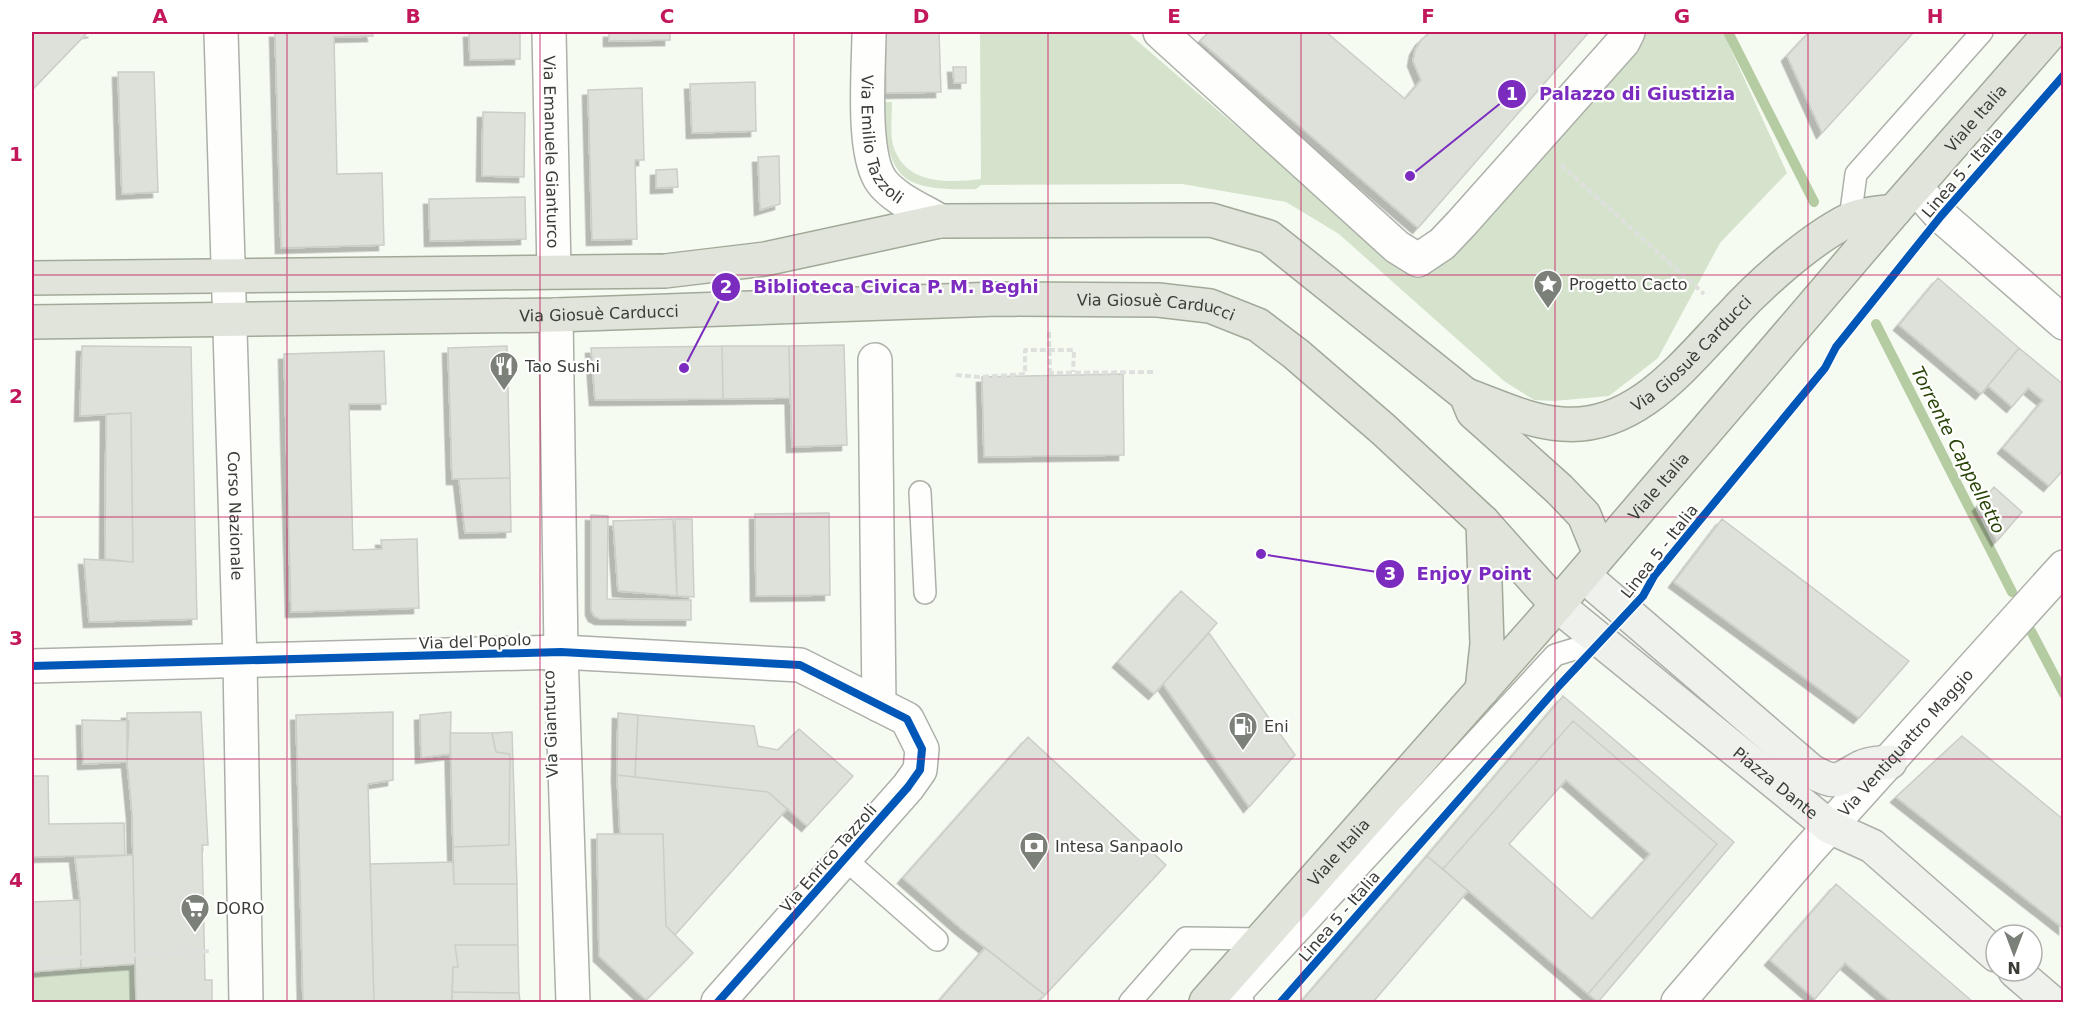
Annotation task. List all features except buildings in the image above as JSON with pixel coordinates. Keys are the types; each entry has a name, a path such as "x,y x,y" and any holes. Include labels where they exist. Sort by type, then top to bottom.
{"main road":[{"name":"Viale Italia","path":"1228,1002 1269,946 1482,690 1893,211 1916,188 2051,32"},
{"name":"Via Giosuè Carducci","path":"32,278 665,271 765,259 940,221 1211,220 1269,237 1466,395 1533,419 1562,424 1588,424 1611,418 1648,396 1688,363 1730,317 1794,257 1850,219 1893,211"},
{"name":"Via Giosuè Carducci","path":"32,322 556,315 997,299 1158,300 1210,306 1258,325 1296,354 1383,429 1483,522 1557,605"},
{"name":"Via Giosuè Carducci","path":"1466,395 1473,412 1559,489 1584,515 1591,564"},
{"path":"1482,690 1487,644 1483,522"}],"street":[{"name":"Corso Nazionale","path":"221,32 240,661 246,1002"},
{"name":"Via Emanuele Gianturco","path":"549,32 554,271"},
{"name":"Via Emilio Tazzoli","path":"869,32 869,138 872,164 883,183 940,221"},
{"path":"1161,32 1397,247 1418,260 1442,244 1623,42 1628,32"},
{"path":"1916,188 1941,216 2064,323"},
{"name":"Via Gianturco","path":"556,315 561,652 578,998"},
{"name":"Via Enrico Tazzoli","path":"718,1002 908,787 920,770 922,749 893,712 875,360"},
{"name":"Piazza Dante","path":"1591,564 1811,771 1828,780 1844,780 1863,766 1890,762"},
{"name":"Via Ventiquattro Maggio","path":"1678,1002 1830,827 2064,567"},
{"name":"Piazza Dante","path":"1557,605 1830,827 1872,846 1984,944"},
{"name":"Via del Popolo","path":"32,666 561,652 800,665 893,712"},
{"path":"2028,983 2051,1002"}],"lane":[{"path":"1850,219 1856,174 1982,32"},
{"path":"920,492 925,593"},
{"name":"Viale Italia","path":"1269,946 1554,655 1601,641"},
{"path":"845,859 937,940"},
{"path":"1130,1002 1186,938 1269,946"}],"path":[{"path":"1535,141 1730,317"},
{"path":"956,375 1026,374 1026,350 1074,350 1073,372"},
{"path":"1050,355 1050,374 1153,372"},
{"path":"32,960 213,951"}],"green space":[{"path":"980,32 1127,32 1323,201 1389,262 1405,271 1644,32 1723,32 1787,173 1720,243 1658,358 1609,396 1554,401 1534,400 1504,381 1339,234 1286,202 1182,184 981,185 976,189 950,189 929,187 913,182 902,175 894,163 889,148 882,102 892,102 893,145 907,168 929,179 941,181 981,179"},
{"path":"135,964 136,1002 32,1002 32,972"}],"waterway":[{"name":"Torrente Cappelletto","path":"1728,32 1814,202"},
{"name":"Torrente Cappelletto","path":"1876,324 2012,592"},
{"name":"Torrente Cappelletto","path":"2031,631 2064,694"}],"cycle path":[{"name":"Linea 5 - Italia","path":"1281,1002 1557,688 1643,596 1654,576 1825,368 1836,347 1941,216 2064,75"},
{"path":"32,666 561,652 800,665 907,719 922,749 920,770 908,787 718,1002"}],"place":[{"name":"Palazzo di Giustizia","path":"1410,176"},
{"name":"Progetto Cacto","path":"1548,310"},
{"name":"Biblioteca Civica P. M. Beghi","path":"684,368"},
{"name":"Tao Sushi","path":"504,392"},
{"name":"Enjoy Point","path":"1261,554"},
{"name":"Eni","path":"1243,752"},
{"name":"Intesa Sanpaolo","path":"1034,872"},
{"name":"DORO","path":"195,934"}]}
